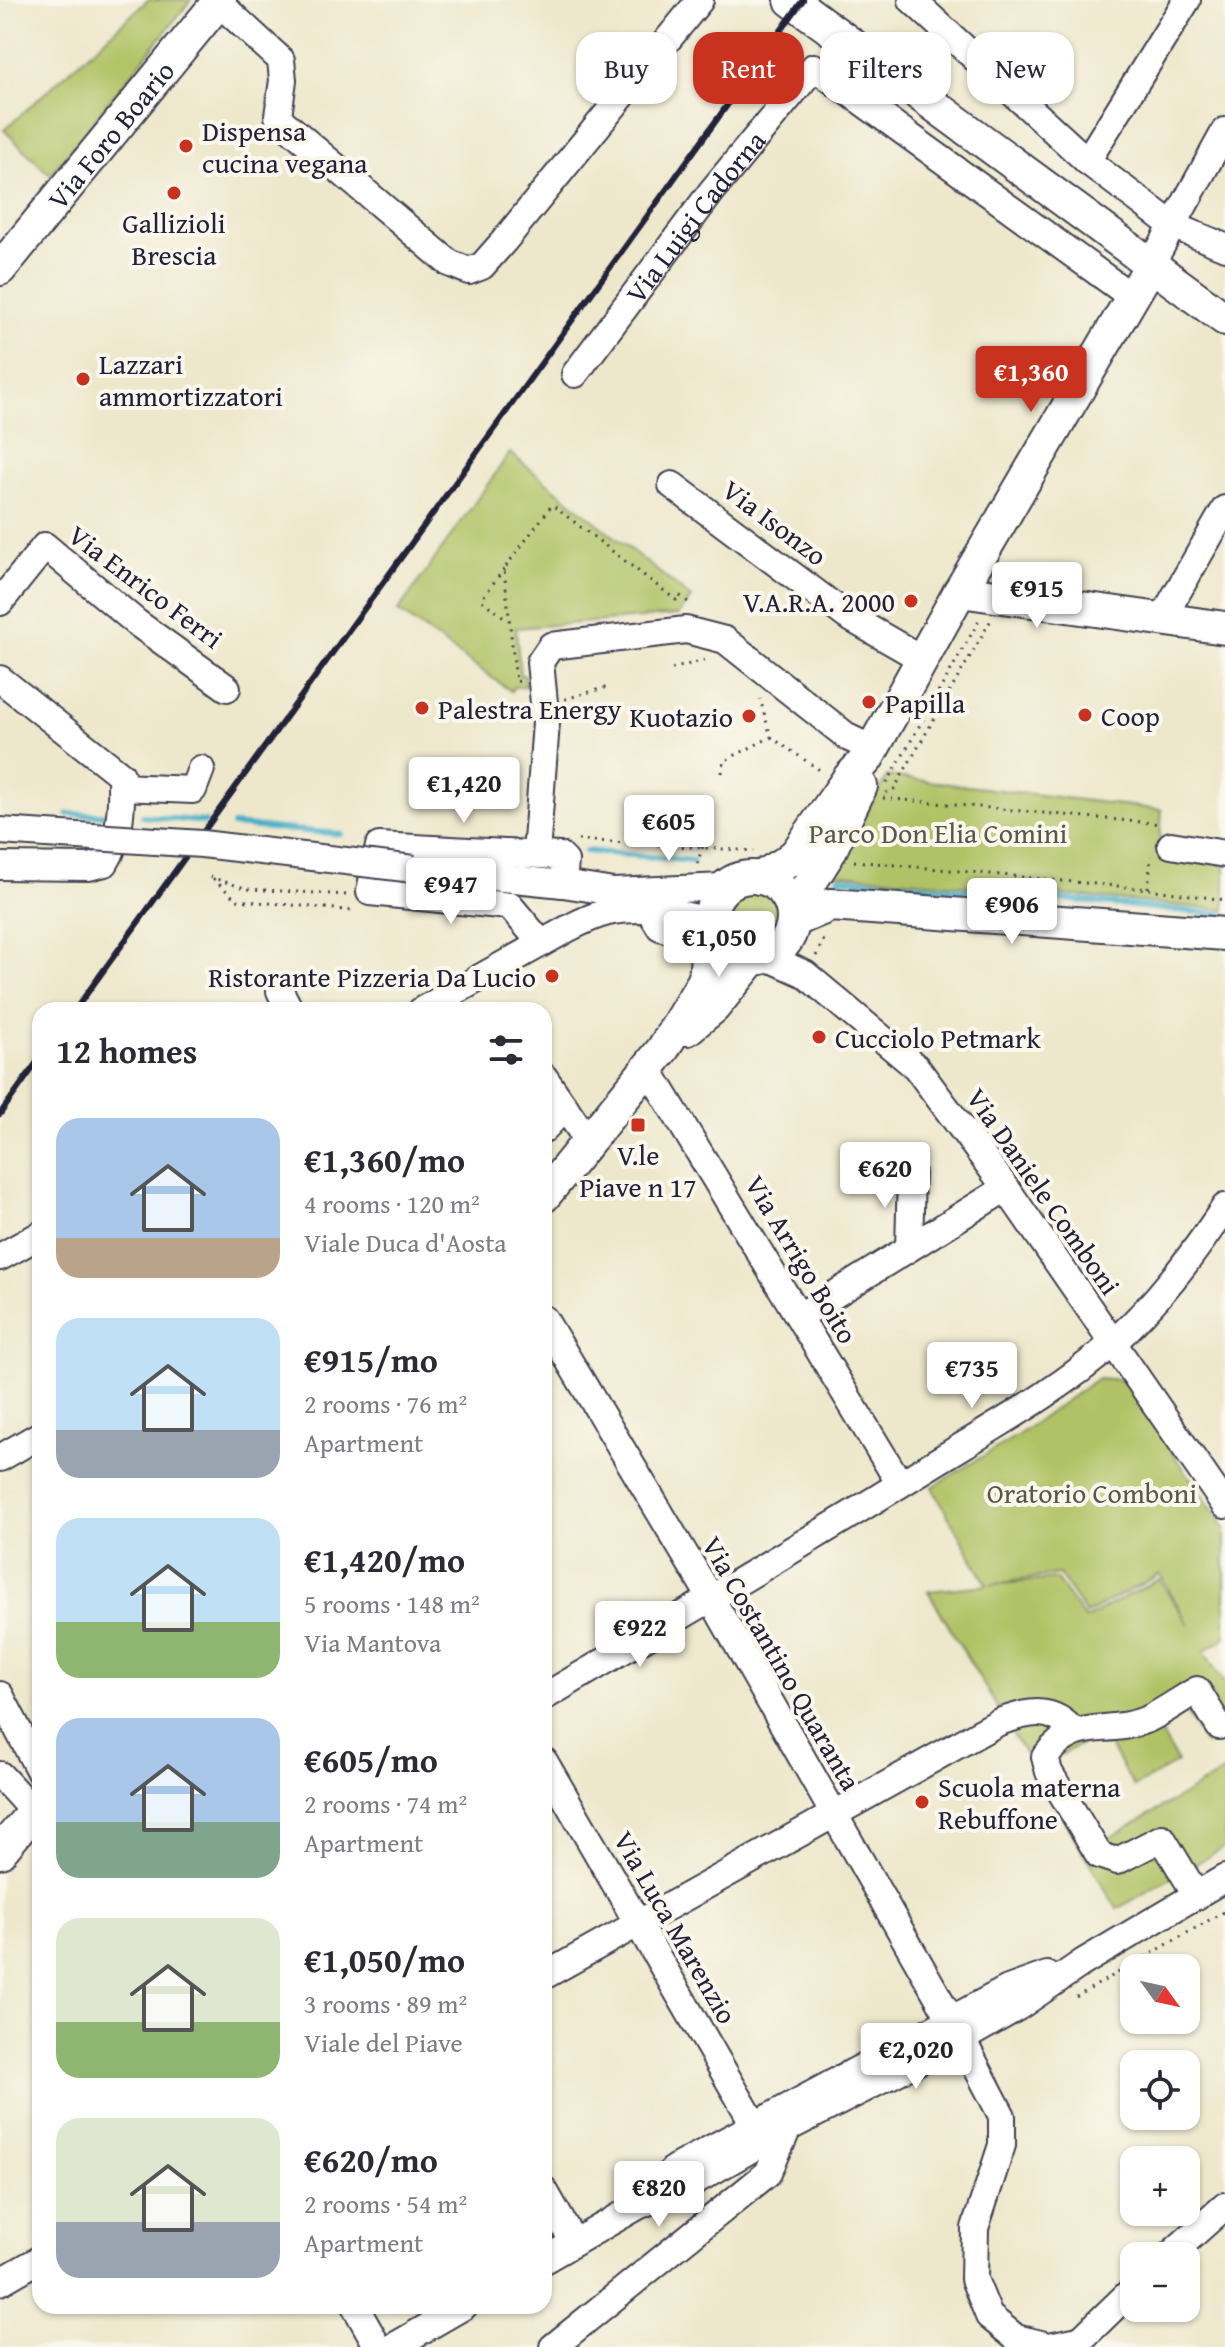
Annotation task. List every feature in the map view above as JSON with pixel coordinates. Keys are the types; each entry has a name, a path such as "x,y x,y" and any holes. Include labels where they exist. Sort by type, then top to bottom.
{"main road":[{"path":"791,0 1225,319"},
{"name":"Via Foro Boario","path":"0,269 219,1"},
{"path":"552,1186 656,1058 700,988 711,966 714,934 712,906 724,887 757,864 796,854 849,778 870,754 922,659 972,602 1151,265"},
{"path":"972,602 1121,613 1225,628"},
{"path":"656,1058 714,1007 760,958 786,942 793,916 840,832 861,785 870,754"},
{"path":"757,864 781,889 793,916"},
{"path":"793,916 831,905 1225,934"},
{"path":"714,934 726,951 738,958 760,958"},
{"path":"0,1852 32,1814"}],"street":[{"path":"219,1 281,60 283,80 278,116 284,123 449,263 469,271 482,266 504,241 700,0"},
{"path":"912,0 1087,161 1172,225 1225,247"},
{"path":"1087,161 1187,0"},
{"name":"Via Luigi Cadorna","path":"575,374 712,191 814,67 1132,297"},
{"path":"1151,265 1225,131"},
{"name":"Via Isonzo","path":"672,485 847,616 922,659"},
{"path":"1162,619 1225,509"},
{"name":"Via Enrico Ferri","path":"0,602 45,546 137,623 227,688"},
{"path":"536,854 546,723 540,662 551,646 686,630 725,640 870,754"},
{"path":"0,679 121,775 120,805 111,855 105,863 89,867 0,866"},
{"path":"120,805 193,790 201,769"},
{"path":"0,831 202,844 414,869 563,871"},
{"path":"1166,835 1225,854"},
{"path":"541,943 510,906 362,900 379,846 536,854 563,871 649,909 660,927 690,937 704,955 700,988"},
{"path":"614,892 724,887"},
{"path":"436,1002 593,916 618,908 649,909 696,918 714,934"},
{"name":"Via Daniele Comboni","path":"760,958 805,974 916,1067 1006,1188 1225,1505"},
{"name":"Via Arrigo Boito","path":"656,1058 800,1316 900,1484"},
{"path":"552,1088 588,1141"},
{"path":"552,1121 565,1107"},
{"path":"909,1248 911,1173"},
{"path":"800,1316 1006,1188"},
{"path":"552,1692 1050,1391 1112,1344 1151,1307 1225,1207"},
{"path":"0,1257 32,1245"},
{"name":"Via Costantino Quaranta","path":"552,1332 711,1598 1002,2116 1002,2145 975,2228 974,2279 989,2316 1016,2338 1049,2346 1076,2344"},
{"path":"0,1458 32,1440"},
{"path":"1197,1896 1162,1838 1117,1861 1099,1855 1049,1772 1045,1757 1058,1740 1074,1732 1112,1729 1148,1719 1197,1690 1219,1726"},
{"path":"0,1695 32,1757"},
{"path":"552,1971 999,1722 1031,1711 1064,1720 1074,1732"},
{"path":"0,1775 32,1804"},
{"name":"Via Luca Marenzio","path":"552,1775 754,2124"},
{"path":"638,2206 675,2168 754,2124 956,2030 1018,2007 1082,1963 1225,1878"},
{"path":"552,2255 638,2206 688,2185 956,2030"},
{"path":"553,2347 768,2173 788,2128"},
{"path":"552,2204 574,2243"},
{"path":"1185,2242 1225,2206"},
{"path":"0,2282 32,2264"},
{"path":"1076,2344 1120,2302"},
{"path":"359,2314 378,2347"},
{"path":"393,2347 450,2314"}],"path":[{"path":"510,621 481,600 552,505 676,600 679,595 688,602"},
{"path":"504,569 516,682 522,681"},
{"path":"879,797 972,602"},
{"path":"879,797 894,789 995,614"},
{"path":"559,701 611,686"},
{"path":"758,692 771,737 828,775"},
{"path":"722,773 724,761 771,737"},
{"path":"879,797 1166,835"},
{"path":"696,868 713,815"},
{"path":"563,871 571,839 704,849 757,864"},
{"path":"844,860 1148,889 1225,900"},
{"path":"210,877 248,889 362,900 237,900 210,877"},
{"path":"1077,1996 1225,1911"}],"green space":[{"path":"148,0 191,0 50,175 4,130"},
{"path":"510,453 691,598 679,615 516,628 520,675 525,675 526,686 514,687 511,691 398,611"},
{"name":"Parco Don Elia Comini","path":"887,776 1162,810 1159,854 1225,863 1225,910 832,873"},
{"path":"751,888 771,897 780,917 771,937 751,946 731,937 722,917 731,897"},
{"name":"Oratorio Comboni","path":"1098,1378 1122,1380 1225,1528 1225,1638 1204,1651 1225,1685 1225,1732 1205,1744 1181,1704 1154,1720 1177,1762 1134,1787 1102,1733 1051,1760 1099,1844 1225,1771 1225,1847 1117,1909 928,1591 987,1585 932,1487 1018,1435","holes":["1059,1574 1086,1614 1160,1574 1189,1625 1159,1579 1085,1619 1056,1579 990,1585"]}],"waterway":[{"path":"68,814 105,815"},
{"path":"143,816 205,822"},
{"path":"233,825 341,834"},
{"path":"586,851 693,861"},
{"path":"839,878 1225,915"}],"railway":[{"path":"81,1002 803,0"},
{"path":"0,1114 32,1069"}],"place":[{"name":"Dispensa cucina vegana","path":"186,146"},
{"name":"Gallizioli Brescia","path":"174,193"},
{"name":"Lazzari ammortizzatori","path":"83,379"},
{"name":"V.A.R.A. 2000","path":"911,601"},
{"name":"Papilla","path":"869,702"},
{"name":"Palestra Energy","path":"422,708"},
{"name":"Coop","path":"1085,715"},
{"name":"Kuotazio","path":"749,716"},
{"name":"Ristorante Pizzeria Da Lucio","path":"552,976"},
{"name":"Cucciolo Petmark","path":"819,1037"},
{"name":"V.le Piave n 17","path":"638,1125"},
{"name":"Scuola materna Rebuffone","path":"922,1802"}]}
